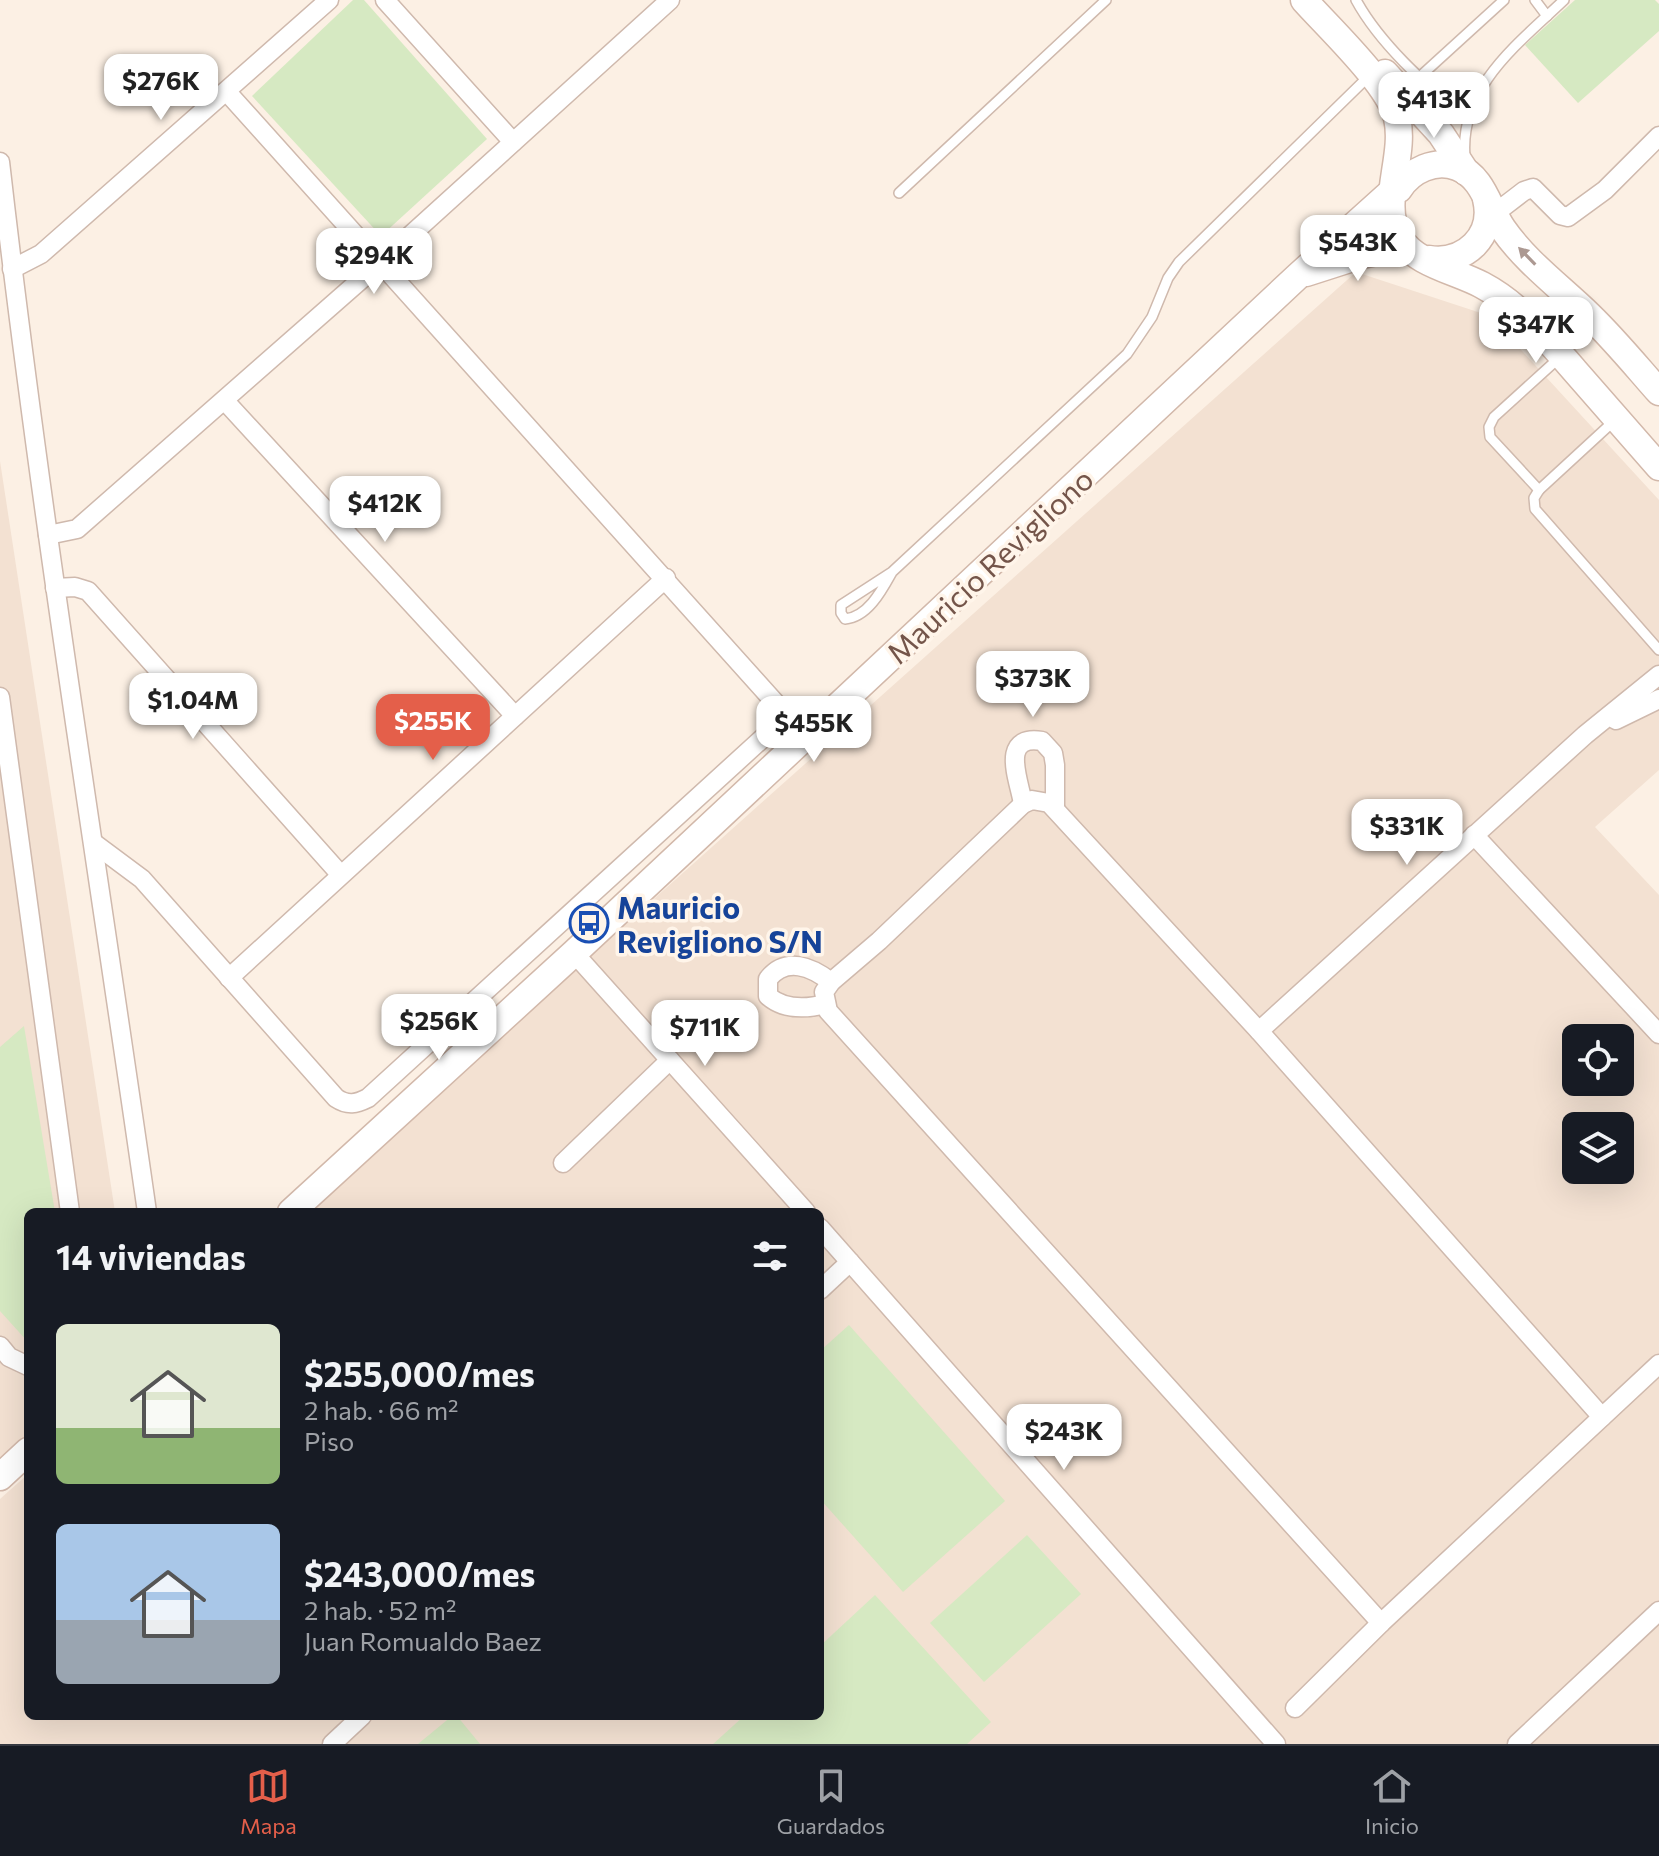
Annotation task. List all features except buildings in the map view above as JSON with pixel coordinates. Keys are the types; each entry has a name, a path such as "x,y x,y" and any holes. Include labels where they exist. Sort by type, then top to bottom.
{"main road":[{"path":"1304,0 1389,98 1397,120 1400,147 1394,226 1412,250 1428,259 1451,259 1471,249 1479,241 1490,206"},
{"path":"1317,0 1410,85 1466,172"},
{"path":"1398,190 1426,166 1447,165 1466,172 1475,179 1516,245 1600,327 1659,392"},
{"name":"Mauricio Revigliono","path":"295,1208 574,953 1299,275 1398,190"},
{"path":"1412,250 1495,293 1530,321 1659,467"},
{"name":"Mauricio Revigliono","path":"1299,275 1362,255 1412,250"},
{"path":"0,1477 24,1455"}],"street":[{"path":"12,269 41,254 329,0"},
{"path":"385,0 513,142"},
{"path":"48,535 77,529 381,262 670,0"},
{"path":"227,92 806,737"},
{"path":"1490,206 1533,188 1560,215 1568,217 1605,190 1659,136"},
{"path":"0,162 55,588 146,1208"},
{"path":"225,401 515,716"},
{"path":"229,978 666,578"},
{"path":"55,588 75,587 88,591 340,874"},
{"path":"1259,1031 1585,735 1659,675"},
{"path":"0,697 69,1208"},
{"path":"1585,735 1659,699"},
{"path":"95,844 142,879 336,1098 344,1103 357,1104 380,1087 788,715"},
{"path":"1023,804 1013,758 1016,750 1035,740 1048,745 1053,753 1055,808"},
{"path":"1381,1623 828,1011 824,992 831,982 879,941 1023,804 1040,800 1055,808 1259,1031 1602,1417"},
{"path":"1474,835 1659,1034"},
{"path":"574,953 802,1208"},
{"path":"826,1004 810,1008 775,1001 768,996 768,979 782,968 793,965 818,972 831,982"},
{"path":"563,1163 670,1060"},
{"path":"824,1233 1276,1744"},
{"path":"824,1286 850,1262"},
{"path":"0,1346 9,1357 24,1364"},
{"path":"1295,1708 1381,1623 1659,1364"},
{"path":"1517,1744 1659,1611"},
{"path":"332,1744 358,1720"}],"lane":[{"path":"899,193 1106,0"},
{"path":"1356,0 1410,85 1467,120"},
{"path":"1410,85 1504,0"},
{"path":"1535,0 1547,16"},
{"path":"1466,172 1463,140 1477,92 1515,45 1564,0"},
{"path":"892,572 880,594 868,606 855,618 845,619 841,605 892,572 1127,354 1152,317 1168,278 1179,262 1370,75"},
{"path":"1539,490 1490,437 1489,427 1494,417 1562,356"},
{"path":"1616,419 1539,490 1534,498 1535,509 1659,650"}],"shaded area":[{"path":"1356,272 1490,316 1659,500 1659,770 1595,827 1659,895 1659,1744 0,1744 0,1499 24,1478 24,1720 824,1720 824,1208 316,1208 600,947"},
{"path":"0,461 114,1208 24,1208 24,1445 0,1467"}],"green space":[{"path":"353,0 364,0 487,139 381,236 252,96"},
{"path":"1575,0 1655,0 1659,4 1659,31 1578,103 1525,45"},
{"path":"24,1026 54,1208 24,1208 24,1338 0,1311 0,1047"},
{"path":"849,1325 1005,1501 903,1592 824,1503 824,1347"},
{"path":"1027,1535 1081,1594 984,1682 930,1623"},
{"path":"875,1595 991,1722 967,1744 713,1744 740,1720 824,1720 824,1642"},
{"path":"447,1720 460,1720 480,1744 418,1744"}],"place":[{"name":"Mauricio Revigliono S/N","path":"589,923"}]}
